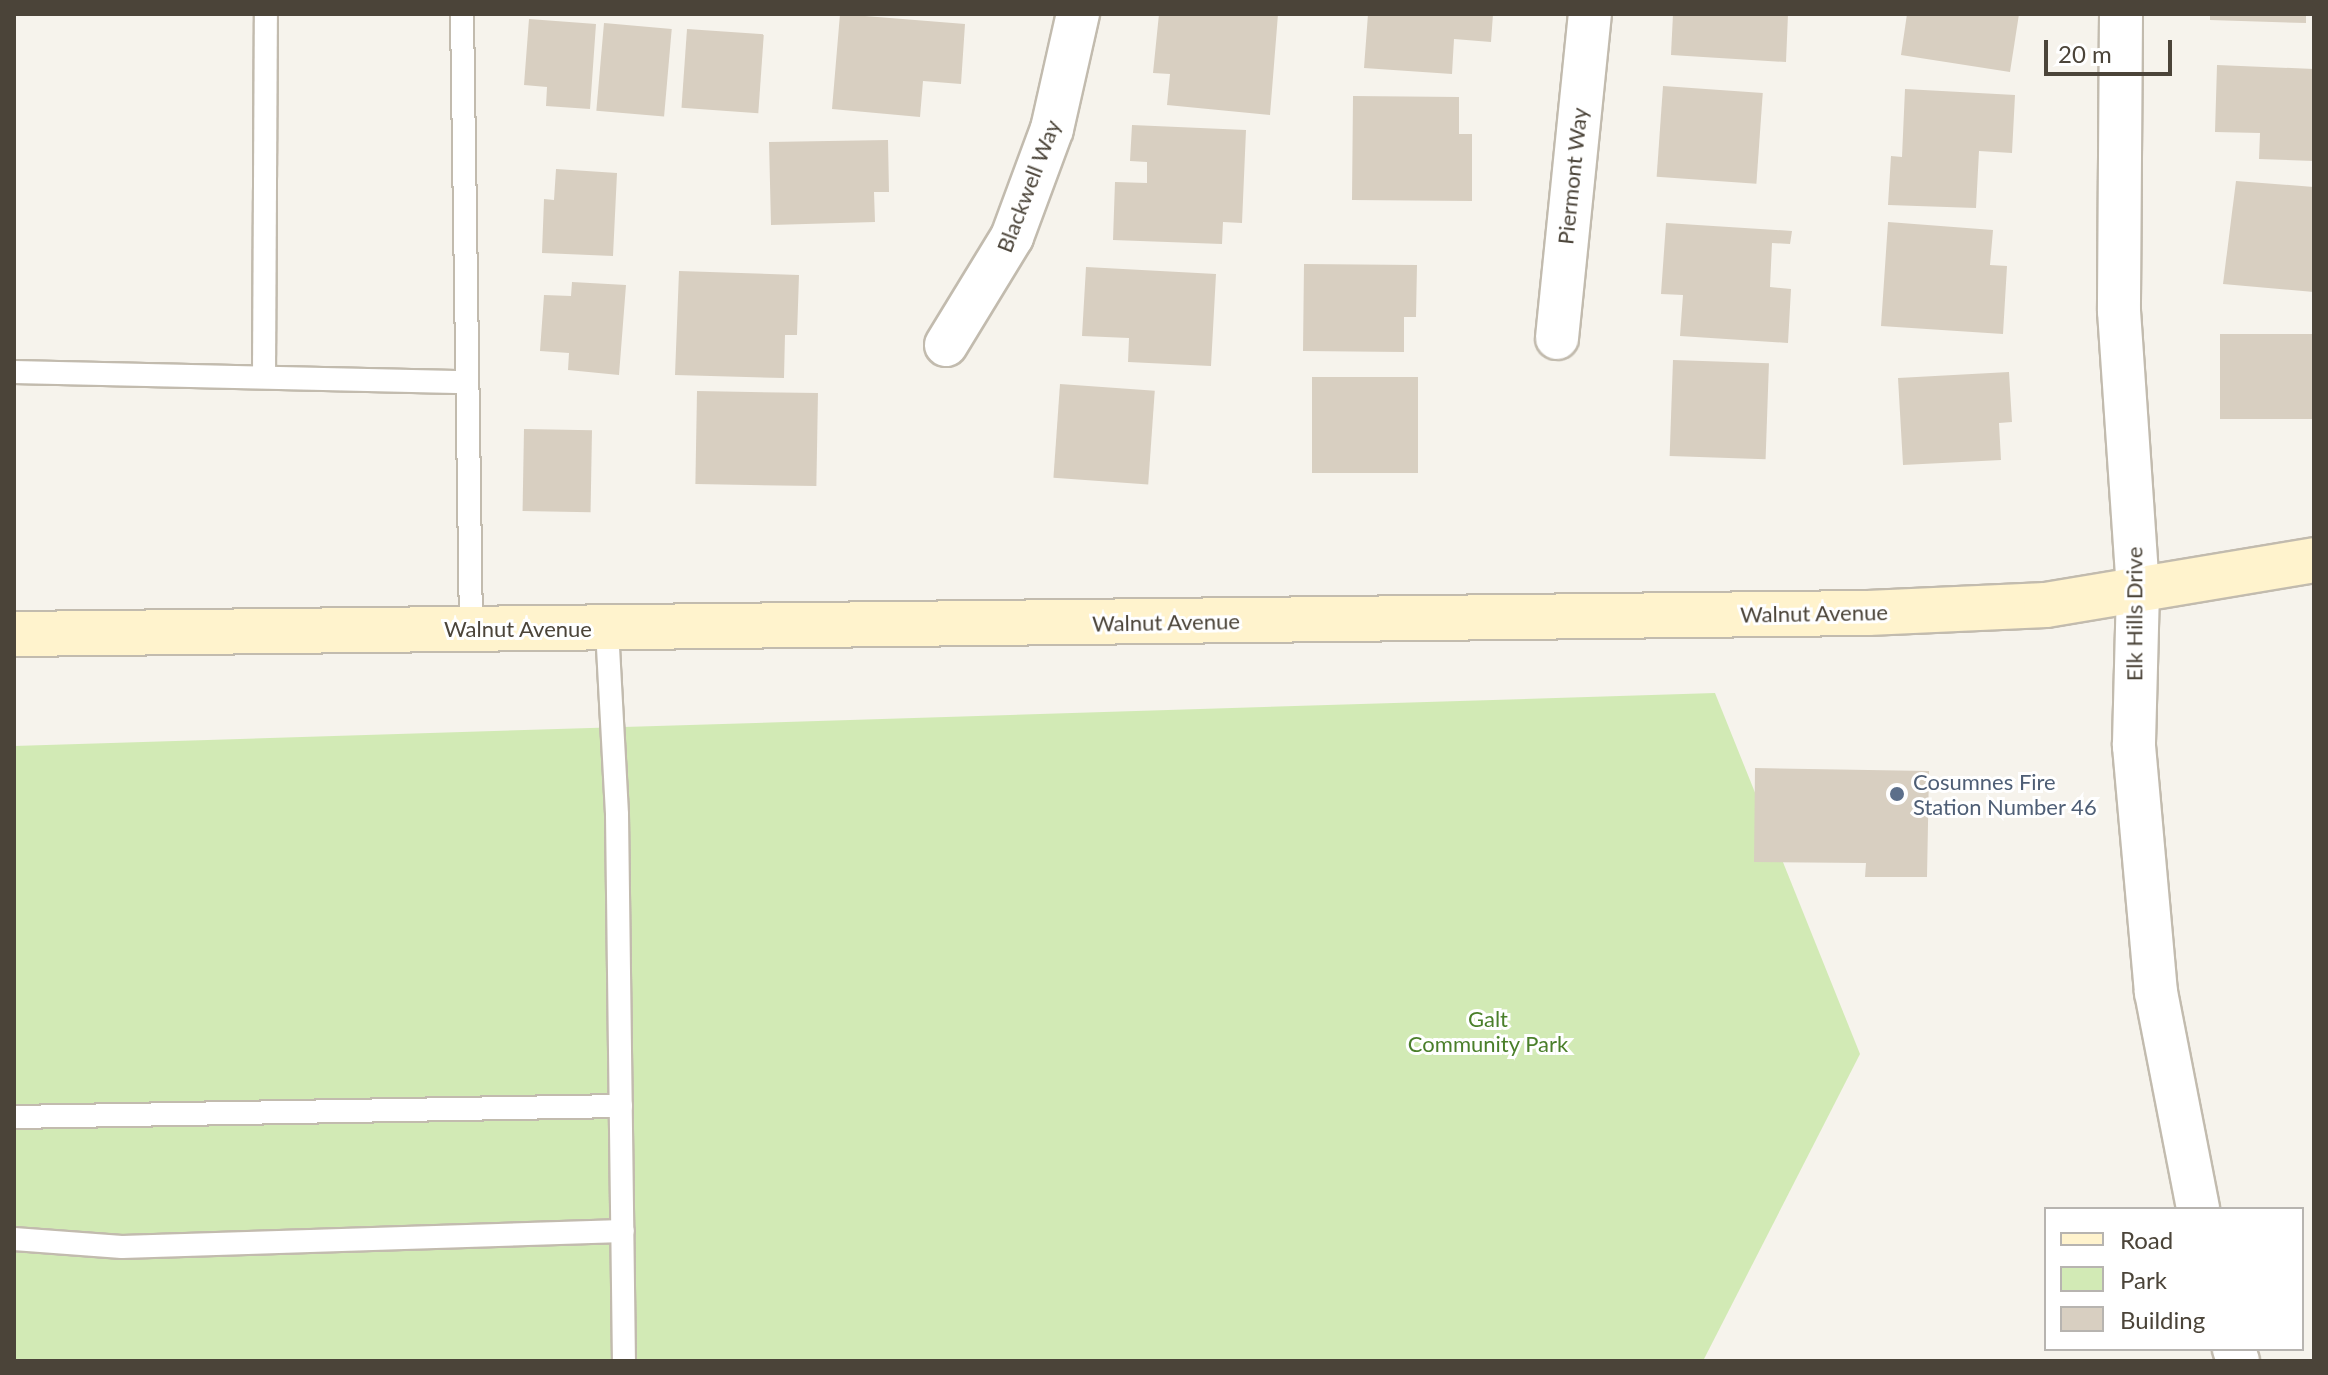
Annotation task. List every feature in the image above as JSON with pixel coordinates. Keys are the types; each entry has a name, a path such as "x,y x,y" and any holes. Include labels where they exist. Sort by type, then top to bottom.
{"street":[{"name":"Blackwell Way","path":"946,345 1012,237 1052,129 1078,14"},
{"name":"Piermont Way","path":"1557,338 1590,14"},
{"name":"Elk Hills Drive","path":"2121,14 2119,311 2138,590 2134,746 2156,992 2198,1207"},
{"name":"Walnut Avenue","path":"14,634 1868,613 2046,605 2314,560"}],"lane":[{"path":"264,375 266,14"},
{"path":"462,14 471,629"},
{"path":"14,372 264,375 467,382"},
{"path":"607,629 621,1106 624,1361"},
{"path":"14,1117 621,1106"},
{"path":"14,1239 122,1247 623,1231"}],"green space":[{"name":"Galt Community Park","path":"1715,693 1860,1054 1703,1361 14,1361 14,746"}],"building":[{"path":"840,14 965,24 961,84 923,81 920,117 832,109"},
{"path":"1159,14 1278,14 1270,115 1167,105 1170,74 1153,73"},
{"path":"1368,14 1493,14 1491,42 1454,39 1452,74 1364,68"},
{"path":"1673,14 1788,14 1786,62 1671,55"},
{"path":"1907,14 2019,14 2010,72 1901,55"},
{"path":"2210,14 2306,14 2306,23 2210,20"},
{"path":"529,19 596,24 590,109 546,106 547,87 524,85"},
{"path":"604,23 672,29 664,117 596,111"},
{"path":"687,29 764,34 758,113 681,108"},
{"path":"2217,65 2314,69 2314,161 2259,159 2260,133 2215,132"},
{"path":"1663,86 1763,93 1756,184 1657,177"},
{"path":"1905,89 2015,95 2012,153 1979,151 1976,208 1888,205 1891,156 1902,157"},
{"path":"1353,96 1459,97 1459,134 1472,134 1472,201 1352,200"},
{"path":"1132,125 1246,130 1242,223 1223,222 1222,244 1113,240 1115,182 1147,183 1147,162 1130,161"},
{"path":"888,140 889,192 874,192 875,222 771,225 769,142"},
{"path":"556,169 617,173 613,256 542,253 544,199 554,200"},
{"path":"2236,181 2314,187 2314,292 2223,284"},
{"path":"1888,222 1993,230 1990,265 2007,266 2003,334 1881,326"},
{"path":"1666,223 1792,231 1790,244 1772,243 1770,287 1791,289 1788,343 1680,336 1683,295 1661,294"},
{"path":"1304,264 1417,265 1416,317 1404,317 1404,352 1303,351"},
{"path":"1086,267 1216,274 1211,366 1128,362 1129,338 1082,336"},
{"path":"679,271 799,275 797,335 785,335 784,378 675,375"},
{"path":"572,282 626,285 619,375 568,370 569,353 540,351 544,295 571,296"},
{"path":"2220,334 2314,334 2314,419 2220,419"},
{"path":"1673,360 1769,363 1766,459 1670,456"},
{"path":"2009,372 2012,422 1999,423 2001,460 1903,465 1898,378"},
{"path":"1312,377 1418,377 1418,473 1312,473"},
{"path":"1060,384 1155,391 1148,484 1053,478"},
{"path":"697,391 818,393 816,486 695,484"},
{"path":"524,429 592,430 591,512 523,511"},
{"path":"1755,768 1929,771 1927,877 1865,877 1866,863 1754,862"}],"place":[{"name":"Cosumnes Fire Station Number 46","path":"1897,794"}]}
